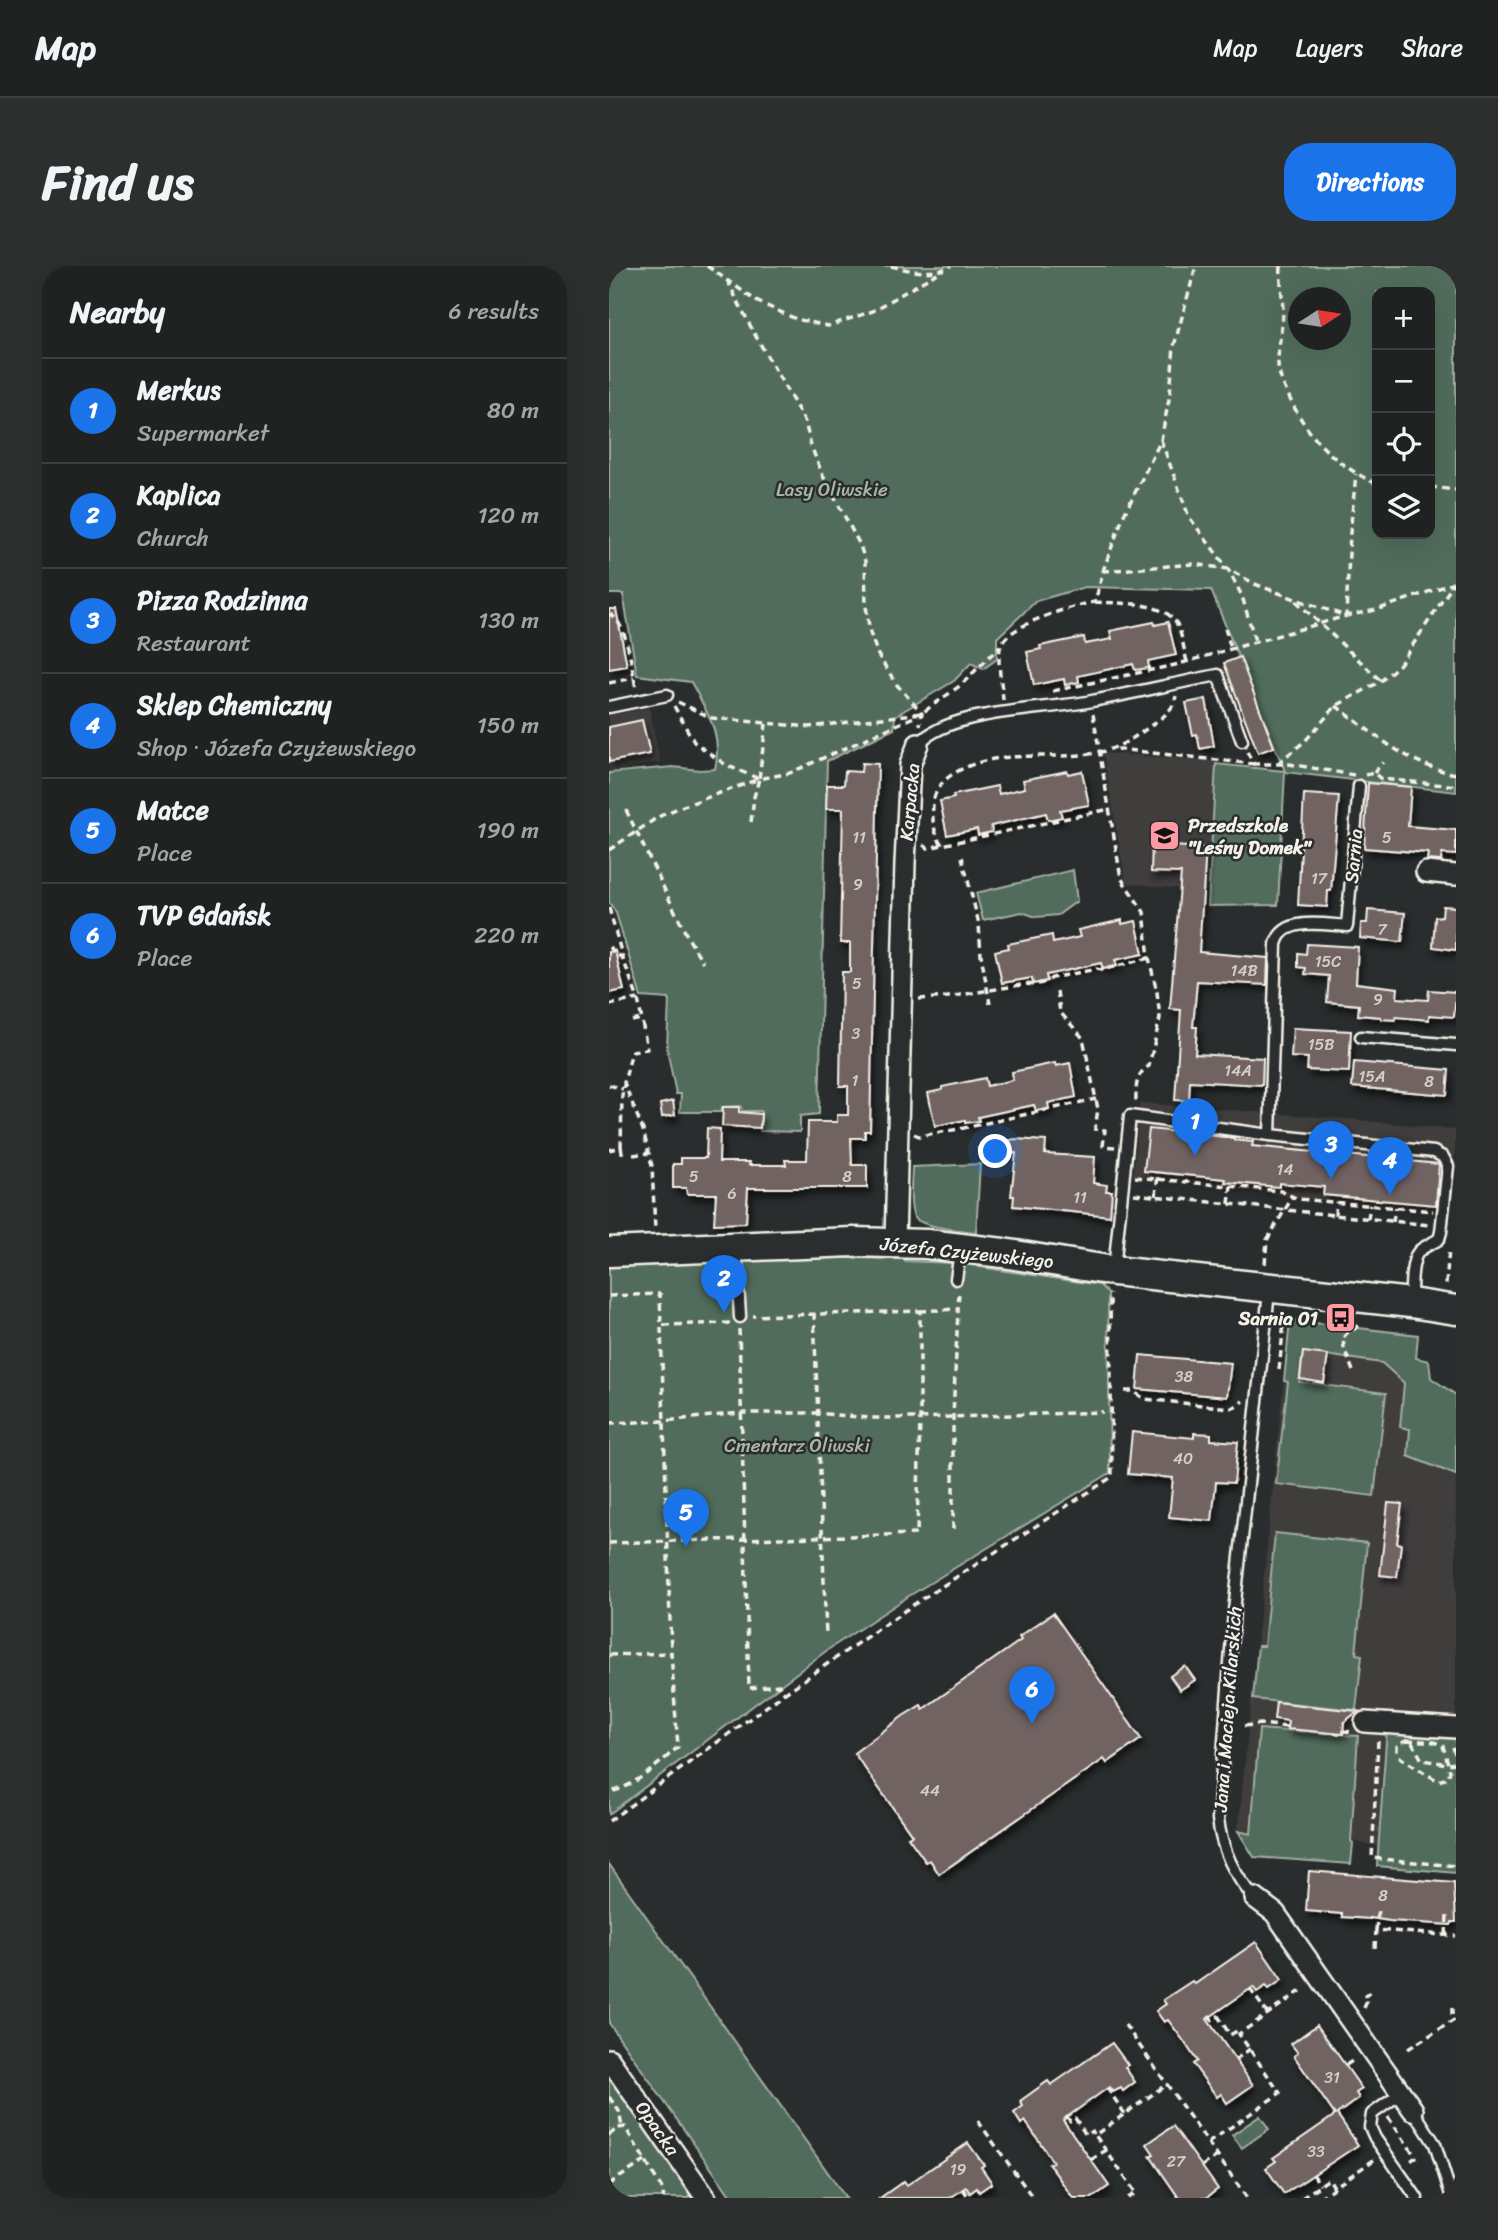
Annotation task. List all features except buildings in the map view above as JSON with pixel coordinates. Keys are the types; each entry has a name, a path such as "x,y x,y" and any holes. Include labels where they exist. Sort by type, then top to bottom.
{"street":[{"name":"Karpacka","path":"895,1242 905,863 910,765 918,744"},
{"path":"1426,872 1456,875"},
{"name":"Józefa Czyżewskiego","path":"609,1252 853,1241 895,1242 960,1248 1112,1284 1267,1276 1411,1303 1451,1297"},
{"path":"1372,1722 1454,1735"},
{"name":"Jana i Macieja Kilarskich","path":"1255,1898 1275,1913 1413,2110"},
{"name":"Opacka","path":"609,2059 706,2198"}],"lane":[{"name":"Karpacka","path":"918,744 927,735 961,721 1005,712 1090,702 1219,675 1242,741"},
{"path":"609,707 667,695"},
{"name":"Sarnia","path":"1270,1135 1276,944 1281,933 1302,924 1347,926 1359,786"},
{"path":"1361,1037 1456,1045"},
{"path":"1112,1284 1130,1116 1136,1116 1270,1135 1434,1152 1443,1157 1448,1166 1441,1231 1439,1240 1418,1252 1414,1261 1411,1303"},
{"path":"736,1247 740,1317"},
{"path":"956,1279 960,1248"},
{"name":"Jana i Macieja Kilarskich","path":"1255,1898 1225,1852 1218,1818 1234,1611 1267,1276"},
{"path":"1401,2093 1376,2110 1370,2118 1372,2132 1417,2198"},
{"path":"1413,2110 1435,2144 1452,2198"}],"path":[{"path":"707,266 758,302 796,319 828,326 873,312 951,266"},
{"path":"891,266 920,273 944,269"},
{"path":"1095,602 1103,571 1123,517 1161,440 1170,394 1174,346 1196,266"},
{"path":"1281,266 1283,310 1278,365 1282,383 1298,415 1331,457 1372,482"},
{"path":"727,280 805,422 823,476 860,545 865,561 866,606 870,633 878,654 897,685 922,713 918,744"},
{"path":"1161,440 1189,517 1228,569 1242,596 1255,641"},
{"path":"1346,616 1356,474"},
{"path":"1435,488 1456,490"},
{"path":"1103,571 1194,564 1228,569 1295,599 1346,616"},
{"path":"1043,693 1187,662 1319,623 1376,610 1455,582"},
{"path":"1278,764 1305,741 1336,706 1381,681 1400,664 1455,582"},
{"path":"1295,599 1381,681"},
{"path":"609,850 658,817 678,808 759,779 790,773 922,713 961,685 1001,646 1005,638 1046,615 1095,602 1140,605 1167,615 1177,624 1187,662"},
{"path":"609,614 619,621 639,702"},
{"path":"1225,628 1231,649"},
{"path":"1001,646 1005,712"},
{"path":"942,845 935,835 932,821 933,797 943,780 975,762 994,758 1113,749 1169,713 1174,704 1175,665"},
{"path":"609,683 634,678"},
{"path":"667,695 712,719 809,727 922,713"},
{"path":"667,695 694,742 726,765 759,779"},
{"path":"1336,706 1396,751 1421,765 1456,774"},
{"path":"1094,718 1121,878 1144,912 1160,1018 1149,1066 1137,1079 1136,1116"},
{"path":"751,822 767,724"},
{"path":"1242,741 1254,764"},
{"path":"1113,749 1254,764 1289,764 1362,776 1374,773 1383,762"},
{"path":"1374,773 1381,779 1456,786"},
{"path":"921,843 927,848 1110,809"},
{"path":"626,810 688,938 703,962"},
{"path":"962,857 979,924 981,955 990,1004"},
{"path":"609,908 623,959 638,999 647,1049 632,1051 624,1083 621,1147 623,1157"},
{"path":"609,947 623,959"},
{"path":"913,999 937,999 1032,985 1052,978 1149,958"},
{"path":"1057,991 1060,1012 1083,1038 1098,1109 1095,1129 1105,1130"},
{"path":"609,1005 638,999"},
{"path":"632,1021 641,1019"},
{"path":"624,1083 643,1130 652,1166 655,1233"},
{"path":"609,1085 623,1089"},
{"path":"908,1129 919,1136 1096,1099"},
{"path":"609,1150 621,1147"},
{"path":"633,1155 648,1153"},
{"path":"1156,1196 1158,1172"},
{"path":"1130,1194 1434,1226 1435,1211 1298,1199 1280,1191 1131,1176"},
{"path":"1229,1204 1231,1186"},
{"path":"1267,1276 1267,1240 1293,1196"},
{"path":"1335,1215 1336,1202"},
{"path":"1369,1219 1370,1205"},
{"path":"1393,1222 1395,1207"},
{"path":"1449,1253 1451,1297"},
{"path":"609,1821 785,1693 910,1607 1112,1477 1112,1284"},
{"path":"609,1296 660,1294 671,1653 678,1747 653,1769 618,1790 609,1792"},
{"path":"740,1317 958,1309 953,1416 953,1529"},
{"path":"609,1543 917,1534 919,1311"},
{"path":"814,1313 825,1635"},
{"path":"1279,1370 1285,1313"},
{"path":"1353,1371 1343,1338 1356,1328 1359,1320"},
{"path":"663,1325 739,1322 749,1688 779,1685 785,1693"},
{"path":"1125,1391 1132,1391 1146,1399 1231,1408 1247,1395"},
{"path":"609,1423 664,1421 741,1413 920,1418 1103,1412"},
{"path":"609,1655 671,1653"},
{"path":"1372,1722 1372,1858 1456,1866"},
{"path":"1244,1726 1261,1724 1287,1727"},
{"path":"1454,1735 1456,1757"},
{"path":"1411,1741 1422,1760"},
{"path":"1411,1741 1440,1744 1448,1764 1449,1776 1440,1782 1401,1758 1397,1752 1399,1744 1411,1741"},
{"path":"1415,1766 1422,1760 1456,1763"},
{"path":"1375,1948 1378,1910"},
{"path":"1446,1935 1447,1916"},
{"path":"1376,1930 1456,1936"},
{"path":"1239,2034 1311,1984"},
{"path":"1250,1989 1268,2014"},
{"path":"1360,2012 1366,2004 1365,1996 1373,1990"},
{"path":"1408,2049 1454,2019 1452,2008"},
{"path":"1208,2143 1280,2093 1237,2031 1230,2035 1218,2017 1212,2020 1209,2015"},
{"path":"1125,2025 1247,2198"},
{"path":"1235,2060 1250,2049"},
{"path":"1346,2065 1354,2060"},
{"path":"1095,2135 1167,2084"},
{"path":"1107,2088 1125,2114"},
{"path":"609,2096 619,2111 622,2127 625,2127 664,2192 663,2198"},
{"path":"1393,2112 1387,2115 1416,2157 1397,2170"},
{"path":"1066,2116 1070,2121 1075,2118 1086,2135 1092,2131 1136,2193 1129,2198"},
{"path":"978,2121 1031,2197"},
{"path":"609,2135 622,2127"},
{"path":"1091,2160 1105,2150"},
{"path":"1319,2198 1385,2152"},
{"path":"1202,2166 1217,2156"},
{"path":"615,2198 609,2187 645,2161"},
{"path":"1313,2174 1320,2185"},
{"path":"1302,2198 1329,2179 1334,2188"},
{"path":"963,2189 969,2198"}],"shaded area":[{"path":"649,708 660,762 609,772 609,715"},
{"name":"Przedszkole \"Leśny Domek\"","path":"1103,753 1216,761 1209,892 1126,883"},
{"path":"1140,1103 1456,1130 1450,1215 1133,1177"},
{"path":"1290,1320 1418,1335 1416,1358 1429,1361 1431,1378 1456,1395 1456,1733 1387,1728 1378,1846 1238,1831"}],"green space":[{"name":"Lasy Oliwskie","path":"609,266 1456,266 1456,792 1285,772 1278,905 1208,906 1216,764 1285,771 1211,590 1085,587 1036,601 997,638 997,659 983,669 971,663 954,681 895,716 894,729 827,761 819,1114 800,1116 800,1132 760,1131 761,1111 742,1111 741,1106 722,1107 721,1112 680,1112 681,1094 676,1094 667,1049 669,999 641,997 616,913 609,902 609,773 673,767 715,769 717,756 712,724 691,682 637,675 623,594 609,594"},
{"path":"1073,870 1077,901 1058,915 1036,917 1022,912 983,920 976,893"},
{"path":"980,1164 976,1232 935,1226 915,1218 911,1201 912,1167"},
{"name":"Cmentarz Oliwski","path":"809,1257 979,1264 979,1267 1100,1285 1108,1294 1110,1473 909,1596 826,1651 609,1814 609,1267"},
{"path":"1290,1320 1418,1335 1416,1358 1429,1361 1431,1378 1456,1395 1456,1475 1408,1456 1410,1429 1400,1427 1404,1383 1382,1363 1303,1352 1299,1382 1386,1393 1374,1496 1276,1484 1288,1382 1284,1381"},
{"path":"1275,1533 1367,1543 1356,1654 1362,1655 1356,1710 1253,1699 1258,1646 1264,1646"},
{"path":"1387,1728 1456,1733 1456,1873 1377,1866"},
{"path":"1259,1729 1358,1736 1351,1864 1254,1857 1238,1831 1251,1834"},
{"path":"609,1864 846,2198 732,2198 609,2023"},
{"path":"609,2076 691,2192 689,2198 609,2198"},
{"path":"1260,2116 1269,2129 1242,2148 1232,2135"}],"place":[{"name":"Przedszkole \"Leśny Domek\"","path":"1165,836"},
{"name":"Merkus","path":"1195,1156"},
{"name":"Pizza Rodzinna","path":"1331,1179"},
{"name":"Sklep Chemiczny","path":"1390,1195"},
{"name":"Kaplica","path":"724,1313"},
{"name":"Sarnia 01","path":"1341,1318"},
{"name":"Matce","path":"686,1547"},
{"name":"TVP Gdańsk","path":"1032,1724"}]}
